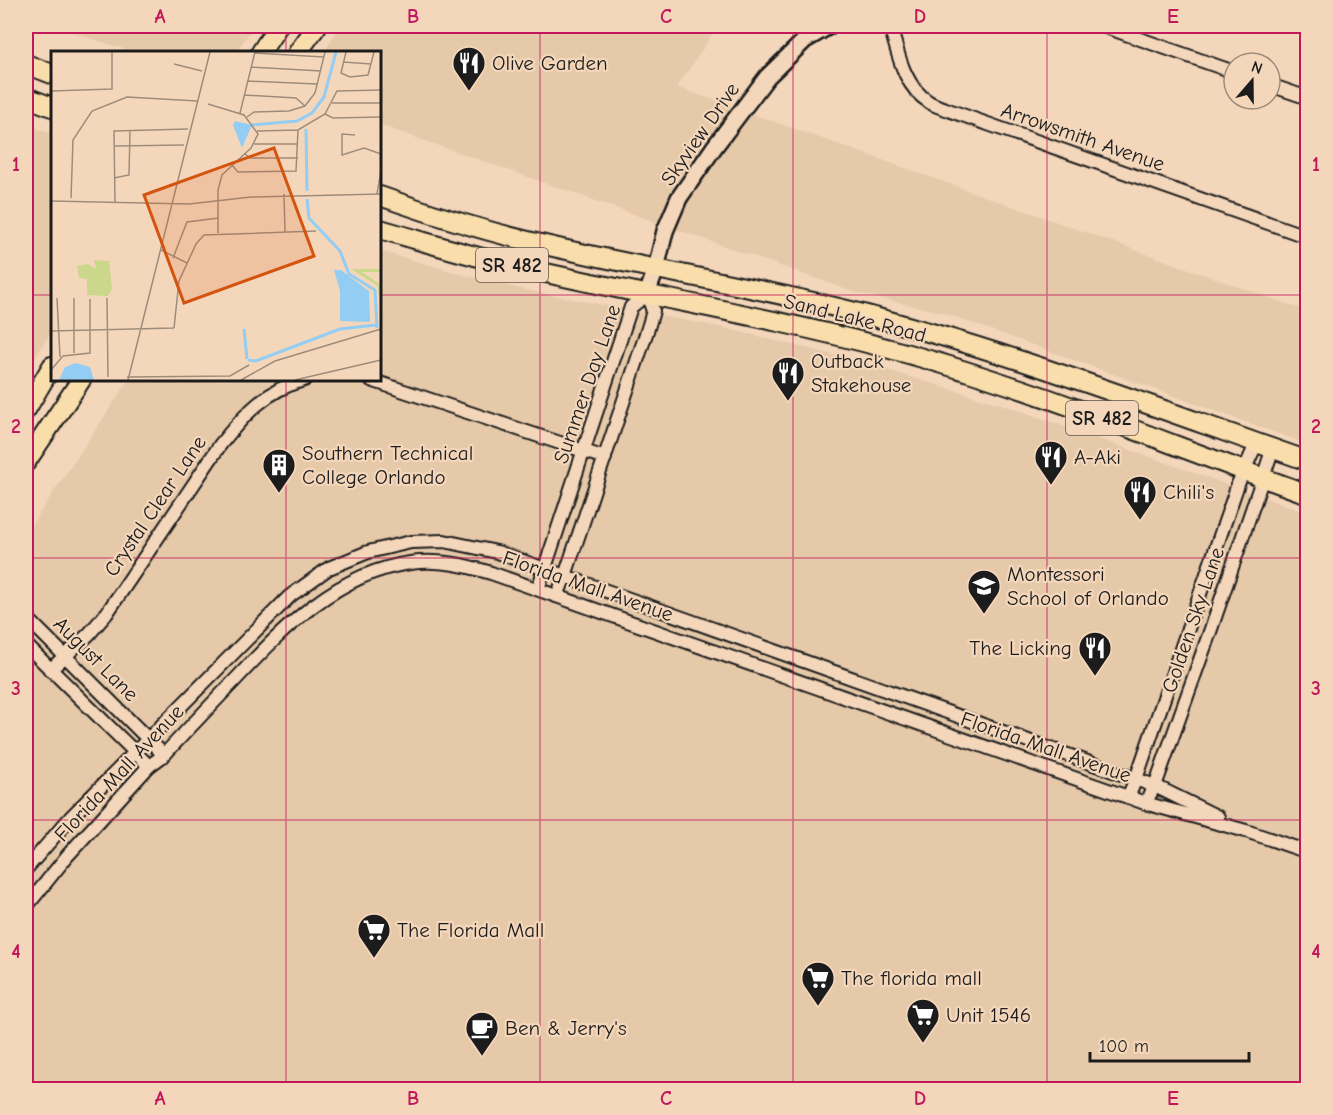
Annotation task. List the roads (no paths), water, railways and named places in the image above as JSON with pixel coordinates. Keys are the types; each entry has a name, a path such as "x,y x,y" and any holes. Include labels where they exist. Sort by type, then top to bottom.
{"main road":[{"path":"262,51 278,26"},
{"path":"299,51 316,26"},
{"path":"26,64 51,74"},
{"path":"26,97 51,107"},
{"name":"Sand Lake Road","path":"381,196 496,233 816,303 904,325 1025,362 1308,460"},
{"name":"Sand Lake Road","path":"381,229 516,267 822,331 893,350 1010,385 1308,494"},
{"path":"893,350 904,325"},
{"path":"26,410 51,368"},
{"path":"26,462 80,381"}],"street":[{"name":"Skyview Drive","path":"646,294 656,269 665,231 679,198 767,77 805,40 829,26"},
{"name":"Arrowsmith Avenue","path":"890,26 904,71 915,90 928,101 1308,237"},
{"path":"1103,26 1222,68"},
{"path":"1282,89 1308,98"},
{"name":"Summer Day Lane","path":"538,589 632,307 646,294 653,311 557,596"},
{"name":"Crystal Clear Lane","path":"50,670 106,613 220,445 241,418 265,397 296,381"},
{"path":"373,381 605,458"},
{"name":"Golden Sky Lane","path":"1128,797 1244,472 1265,445"},
{"name":"Golden Sky Lane","path":"1145,803 1155,786 1263,478 1265,445"},
{"name":"Florida Mall Avenue","path":"26,869 71,817 285,601 329,568 379,550 411,542 444,541 496,552 1155,786 1246,831"},
{"name":"Florida Mall Avenue","path":"26,907 68,855 149,766 164,754 263,649 301,614 334,591 368,573 410,563 442,562 474,568 1145,803 1246,831 1308,852"},
{"name":"August Lane","path":"26,617 164,754"},
{"name":"August Lane","path":"26,645 149,766"},
{"path":"997,751 1004,732"}],"place":[{"name":"Olive Garden","path":"469,92"},
{"name":"Outback Stakehouse","path":"788,402"},
{"name":"A-Aki","path":"1051,486"},
{"name":"Southern Technical College Orlando","path":"279,494"},
{"name":"Chili's","path":"1140,521"},
{"name":"Montessori School of Orlando","path":"984,615"},
{"name":"The Licking","path":"1095,677"},
{"name":"The Florida Mall","path":"374,959"},
{"name":"The florida mall","path":"818,1007"},
{"name":"Unit 1546","path":"923,1044"},
{"name":"Ben & Jerry's","path":"482,1057"}]}
